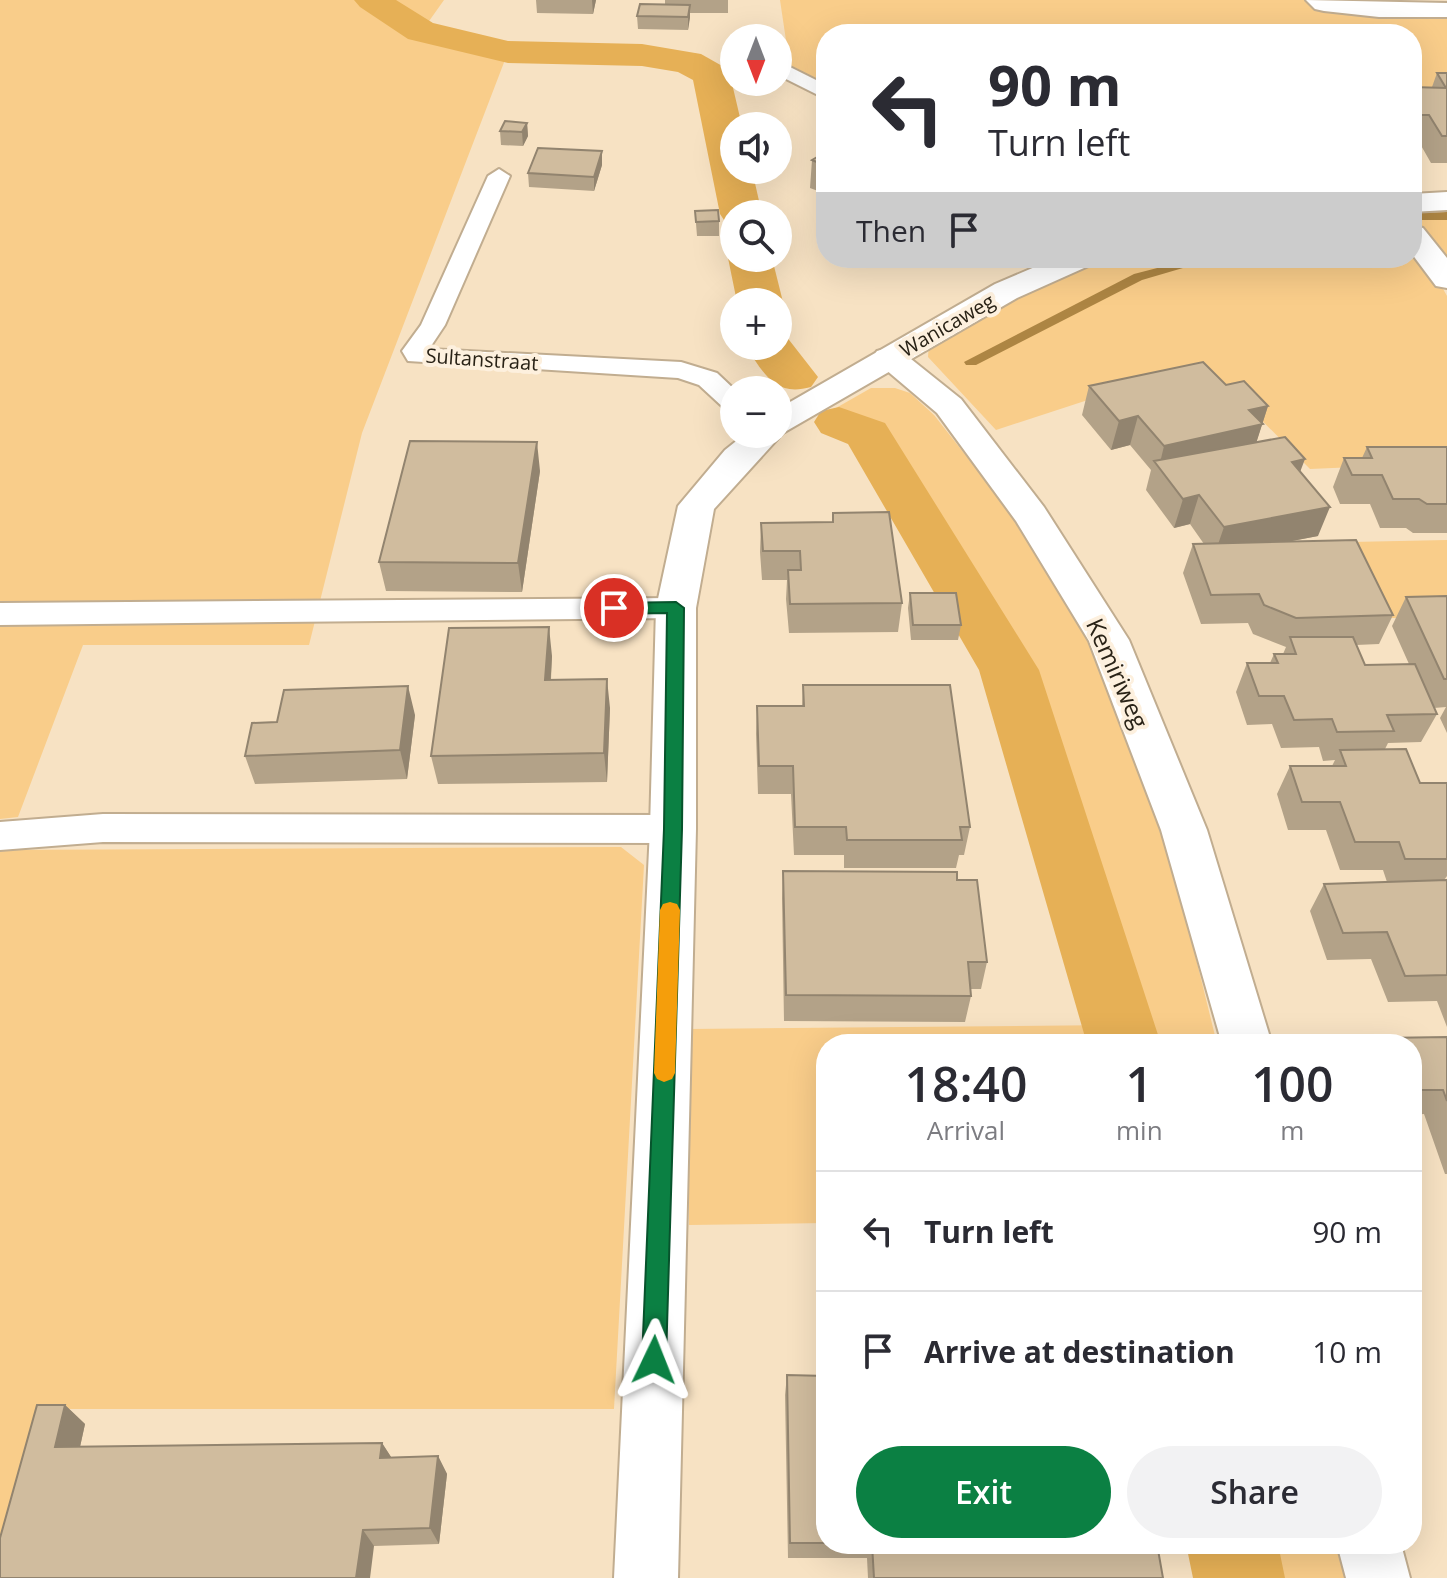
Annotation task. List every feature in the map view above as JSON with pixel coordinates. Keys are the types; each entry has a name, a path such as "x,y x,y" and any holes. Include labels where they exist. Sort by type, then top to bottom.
{"street":[{"path":"1318,0 1324,4 1379,10 1447,10"},
{"path":"1422,202 1447,201"},
{"path":"1422,247 1447,279"},
{"name":"Wanicaweg","path":"792,415 1006,291 1059,268"},
{"name":"Kemiriweg","path":"889,358 949,406 1031,515 1109,640 1184,830 1244,1034"},
{"path":"646,1578 673,829 676,608 696,506 750,448"},
{"path":"1372,1554 1378,1578"}],"lane":[{"path":"792,75 816,88"},
{"name":"Sultanstraat","path":"499,176 433,325 415,351 417,356 681,370 708,379 720,390"},
{"path":"0,614 676,608"},
{"path":"0,836 103,828 673,829"}],"shaded area":[{"path":"0,0 444,0 422,31 508,52 362,433 309,645 83,645 18,817 0,819"},
{"path":"780,0 1309,0 1317,5 1447,13 1447,94 1422,93 1422,24 816,24 816,86 792,74 792,24 784,24"},
{"path":"1447,216 1447,262 1422,227 1422,217"},
{"path":"1422,255 1447,296 1447,463 1310,469 1204,362 996,430 928,357 929,343 1086,268 1422,268"},
{"path":"871,388 895,388 910,393 934,415 1004,504 1089,643 1127,733 1177,881 1215,1034 816,1034 816,1223 689,1225 689,1029 1119,1025 1009,670 867,434 839,422 829,412"},
{"path":"1447,540 1447,618 1386,618 1351,542"},
{"path":"621,847 644,865 614,1409 49,1409 0,1569 0,850"},
{"path":"1234,1554 1340,1554 1346,1578 1239,1578"}],"building":[{"path":"640,4 690,5 688,17 637,16"},
{"path":"1437,73 1447,73 1447,136 1442,136 1429,115 1422,115 1422,87 1446,88"},
{"path":"505,121 527,123 522,132 500,131"},
{"path":"538,148 602,151 594,177 528,173"},
{"path":"718,210 719,221 696,222 695,211"},
{"path":"1203,362 1226,385 1244,381 1268,406 1249,410 1263,424 1164,446 1138,416 1119,421 1089,386"},
{"path":"1285,437 1305,459 1292,462 1330,507 1224,527 1199,495 1183,499 1154,461"},
{"path":"410,441 537,442 518,563 379,562"},
{"path":"1367,447 1447,447 1447,504 1393,499 1382,475 1352,475 1344,458 1372,458"},
{"path":"889,512 902,603 790,604 788,570 801,570 800,551 763,551 761,523 833,522 833,513"},
{"path":"1356,540 1393,615 1296,618 1264,605 1259,594 1211,595 1193,544"},
{"path":"910,593 956,593 961,625 913,625"},
{"path":"1447,596 1447,679 1444,679 1406,597"},
{"path":"549,627 545,680 607,679 604,753 431,756 449,628"},
{"path":"1290,637 1353,637 1365,665 1415,664 1437,714 1387,715 1394,731 1337,732 1332,719 1294,720 1284,696 1259,696 1247,663 1278,663 1274,654 1296,654"},
{"path":"803,685 950,685 970,827 960,827 962,840 847,840 846,827 795,827 793,766 759,766 757,706 804,706"},
{"path":"408,686 400,750 245,756 252,723 277,722 284,690"},
{"path":"1406,749 1420,783 1447,783 1447,859 1405,859 1399,842 1355,842 1340,802 1302,802 1290,766 1346,766 1340,750"},
{"path":"783,871 957,872 957,880 977,880 987,962 968,962 971,996 786,995"},
{"path":"1447,880 1447,975 1405,976 1387,932 1343,933 1324,884"},
{"path":"1422,1037 1447,1037 1447,1101 1443,1090 1422,1090"},
{"path":"787,1375 816,1376 816,1543 790,1543"},
{"path":"37,1405 65,1405 55,1447 382,1443 380,1458 438,1456 430,1528 363,1530 356,1578 0,1578 0,1538"},
{"path":"873,1554 1159,1554 1163,1578 874,1578"}],"waterway":[{"path":"372,0 421,31 508,52 642,55 688,62 711,75 738,200"},
{"path":"1422,217 1447,216"},
{"path":"971,362 1138,277 1173,268"},
{"path":"753,272 757,288"},
{"path":"780,360 794,377"},
{"path":"839,422 867,434 1009,670 1121,1034"},
{"path":"1234,1554 1239,1578"}],"slow traffic":[{"path":"664,1073 670,910"}],"route":[{"path":"614,608 676,608 673,829 654,1360"}]}
